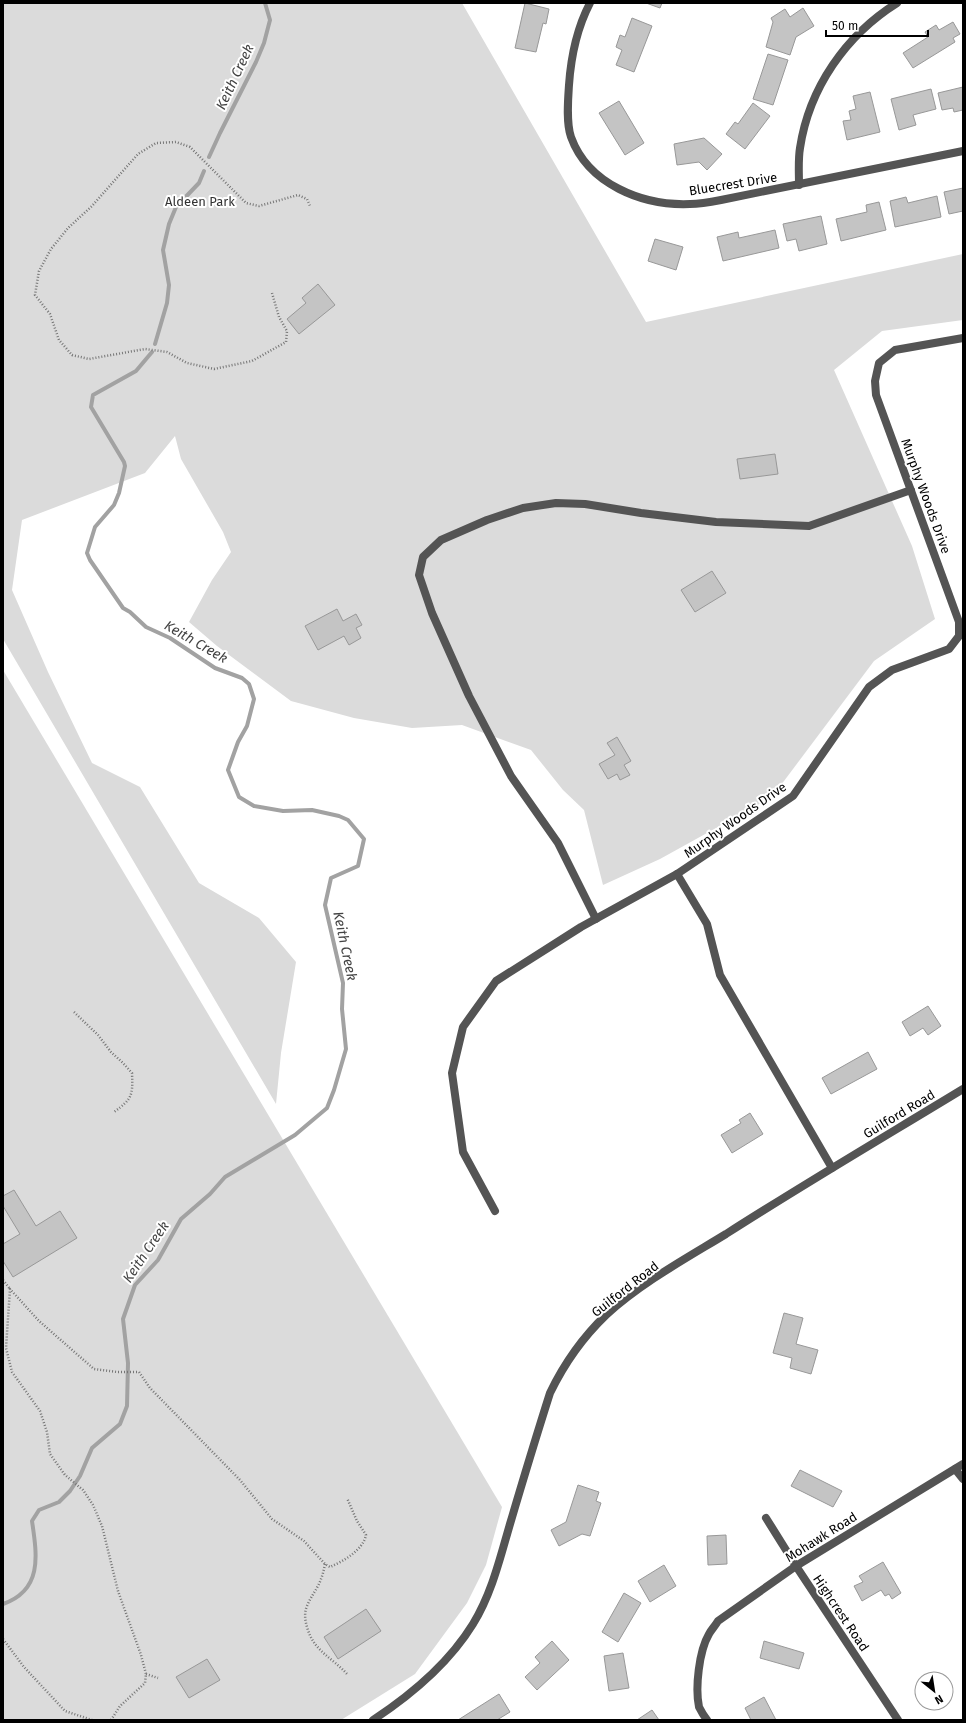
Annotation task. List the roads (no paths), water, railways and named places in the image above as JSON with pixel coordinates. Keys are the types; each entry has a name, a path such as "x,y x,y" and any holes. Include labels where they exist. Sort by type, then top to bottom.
{"street":[{"name":"Bluecrest Drive","path":"590,3 583,16 574,46 570,70 568,105 570,136 581,157 595,173 614,186 637,197 660,202 690,204 721,200 963,150"},
{"path":"799,185 800,149 807,119 818,91 836,60 851,41 867,25 897,3"},
{"name":"Murphy Woods Drive","path":"495,1211 463,1152 452,1073 463,1027 496,981 596,919 678,874 793,796 869,687 892,670 949,649 959,636 959,622 876,395 875,381 879,364 896,350 963,338"},
{"path":"596,919 558,843 510,776 469,696 432,613 419,576 423,557 441,540 487,520 523,508 556,503 585,504 716,522 809,526 911,490"},
{"name":"Murphy Woods Drive","path":"678,874 706,924 720,975 832,1168"},
{"name":"Guilford Road","path":"373,1720 394,1706 423,1682 447,1658 473,1624 490,1592 550,1393 561,1369 579,1344 606,1315 645,1285 832,1168 963,1089"},
{"name":"Mohawk Road","path":"707,1720 700,1708 697,1692 699,1671 705,1644 709,1634 718,1621 796,1566 963,1464"},
{"path":"955,1469 963,1479"},
{"name":"Highcrest Road","path":"766,1518 898,1720"}],"waterway":[{"name":"Keith Creek","path":"209,157 264,43 270,20 265,3"},
{"name":"Keith Creek","path":"155,344 167,303 169,285 163,250 169,224 176,207 199,183 204,171"},
{"name":"Keith Creek","path":"3,1604 16,1598 25,1590 31,1581 36,1559 32,1521 39,1510 59,1502 70,1491 80,1476 92,1448 120,1424 127,1406 128,1363 123,1319 135,1285 158,1260 181,1219 210,1194 225,1177 295,1135 327,1108 346,1049 342,1009 343,983 325,905 331,878 358,866 364,839 348,820 339,816 312,810 283,811 254,806 239,797 228,770 238,742 247,726 254,699 249,684 242,678 215,668 170,638 146,627 130,612 123,608 90,560 87,553 95,527 114,505 119,493 125,466 91,407 93,395 136,371 152,352"}],"park label":[{"name":"Aldeen Park","path":"200,201"}]}
